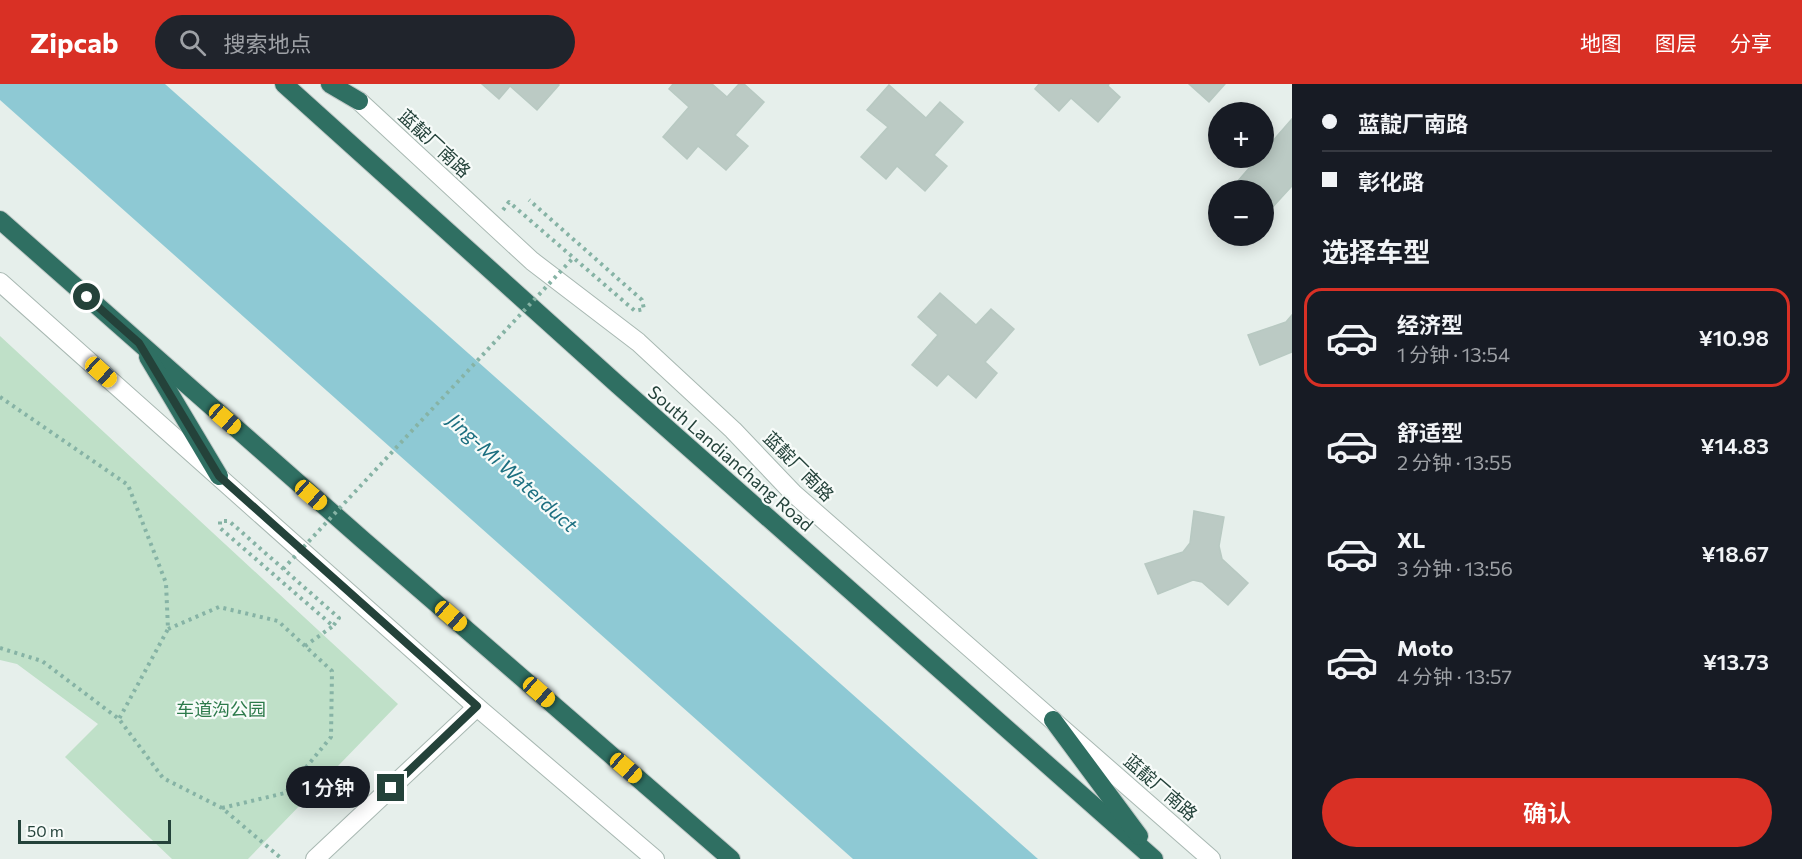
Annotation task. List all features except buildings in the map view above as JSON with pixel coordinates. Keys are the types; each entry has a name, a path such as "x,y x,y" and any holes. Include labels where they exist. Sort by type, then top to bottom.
{"highway":[{"name":"South Landianchang Road","path":"284,84 618,386 1155,859"},
{"path":"330,84 359,101"},
{"path":"0,220 354,532 731,859"},
{"path":"139,343 219,476"},
{"path":"1053,720 1155,859"}],"street":[{"name":"蓝靛厂南路","path":"359,101 532,261 638,342 733,430 793,493 1211,859"},
{"path":"0,282 477,706 655,859"},
{"path":"315,859 477,706"}],"path":[{"path":"520,212 635,310 644,309 642,300 529,200"},
{"path":"284,568 574,257"},
{"path":"0,397 128,484 166,583 168,628 119,719"},
{"path":"305,646 333,626 339,618 229,521 220,521 220,528 333,626"},
{"path":"168,628 219,607 278,621 332,671 331,736 285,793 222,808"},
{"path":"0,648 42,661 119,719 163,778 222,808 282,859"}],"green space":[{"name":"车道沟公园","path":"0,336 398,704 248,859 172,859 65,757 98,724 17,664 0,660"}],"water":[{"name":"Jing-Mi Waterduct","path":"0,84 165,84 1038,859 853,859 0,100"}],"route":[{"path":"87,297 139,343 219,476 477,706 391,788"}]}
